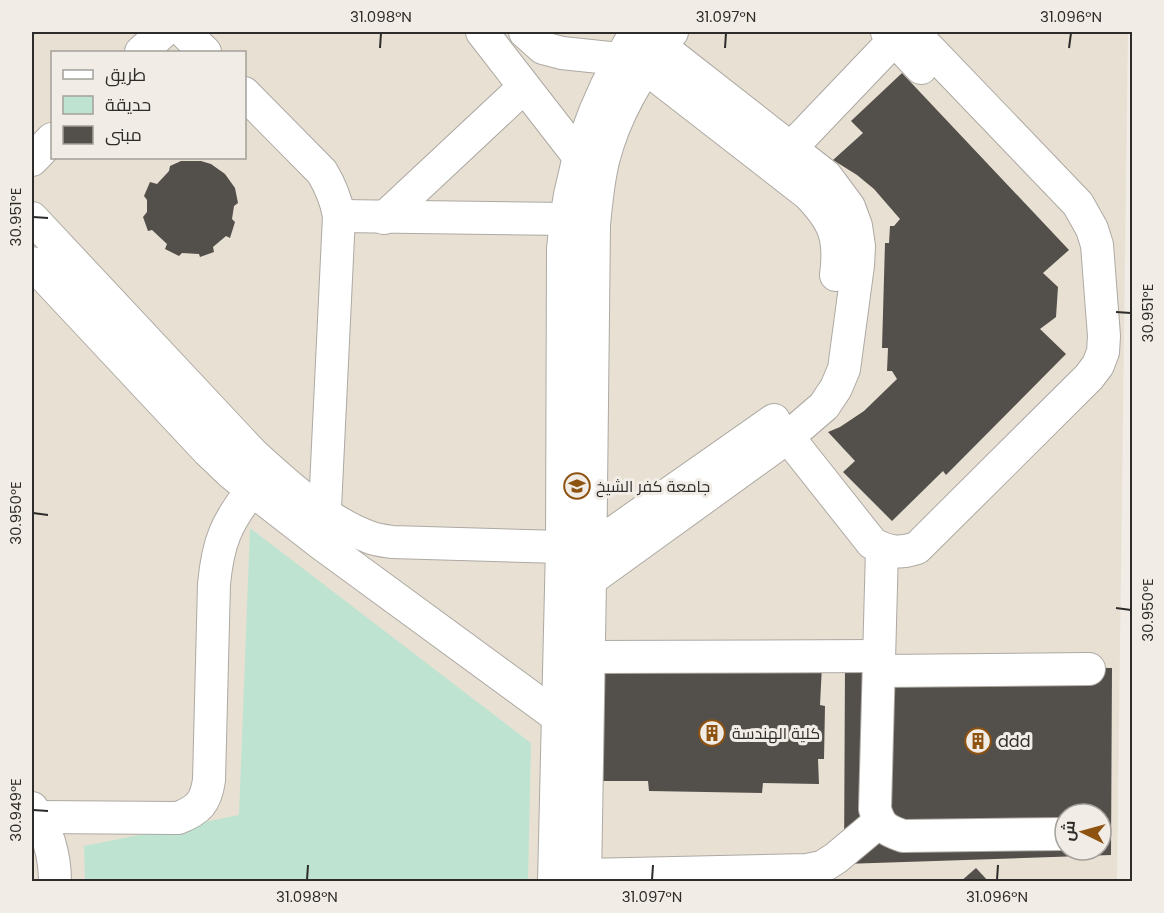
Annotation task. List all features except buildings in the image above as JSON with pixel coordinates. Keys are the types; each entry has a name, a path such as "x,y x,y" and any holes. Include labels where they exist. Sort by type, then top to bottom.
{"lane":[{"path":"142,51 163,32"},
{"path":"184,32 204,51"},
{"path":"482,32 579,157"},
{"path":"525,32 543,48 562,53 646,47 826,176 849,207 856,226 858,265 844,369 836,388 824,406 788,436 590,580"},
{"path":"788,436 872,543 893,552 905,552 917,548 1089,377 1098,365 1103,352 1104,336 1097,245 1092,229 1078,204 898,34 790,149"},
{"path":"646,47 590,123 579,157 565,219 563,261 576,548 590,580 585,878 807,870 822,867 836,858 879,822"},
{"path":"554,882 558,717 576,548 597,192 603,160 613,129 646,47"},
{"path":"32,218 252,453 287,485 350,529 371,538 392,542 576,548 788,411 816,383 824,363 838,261 833,225 822,208 808,194 734,135 646,47"},
{"path":"384,218 524,87"},
{"path":"246,95 322,172 336,200 339,216 323,545"},
{"path":"32,160 51,140"},
{"path":"339,216 565,219"},
{"path":"32,263 230,472 323,545 558,717"},
{"path":"35,813 178,818 190,814 200,805 207,793 209,780 216,558 224,533 236,510 252,490"},
{"path":"882,549 875,809 879,822 889,831 903,836 1053,834"},
{"path":"588,657 1089,669"},
{"path":"35,813 47,835 53,854 55,882"}],"shaded area":[{"name":"جامعة كفر الشيخ","path":"32,32 1128,32 1117,881 32,881"}],"green space":[{"path":"250,528 531,743 528,881 85,881 84,846 239,815"}],"place":[{"name":"جامعة كفر الشيخ","path":"577,486"},
{"name":"كلية الهندسة","path":"712,733"},
{"name":"ddd","path":"978,741"}]}
